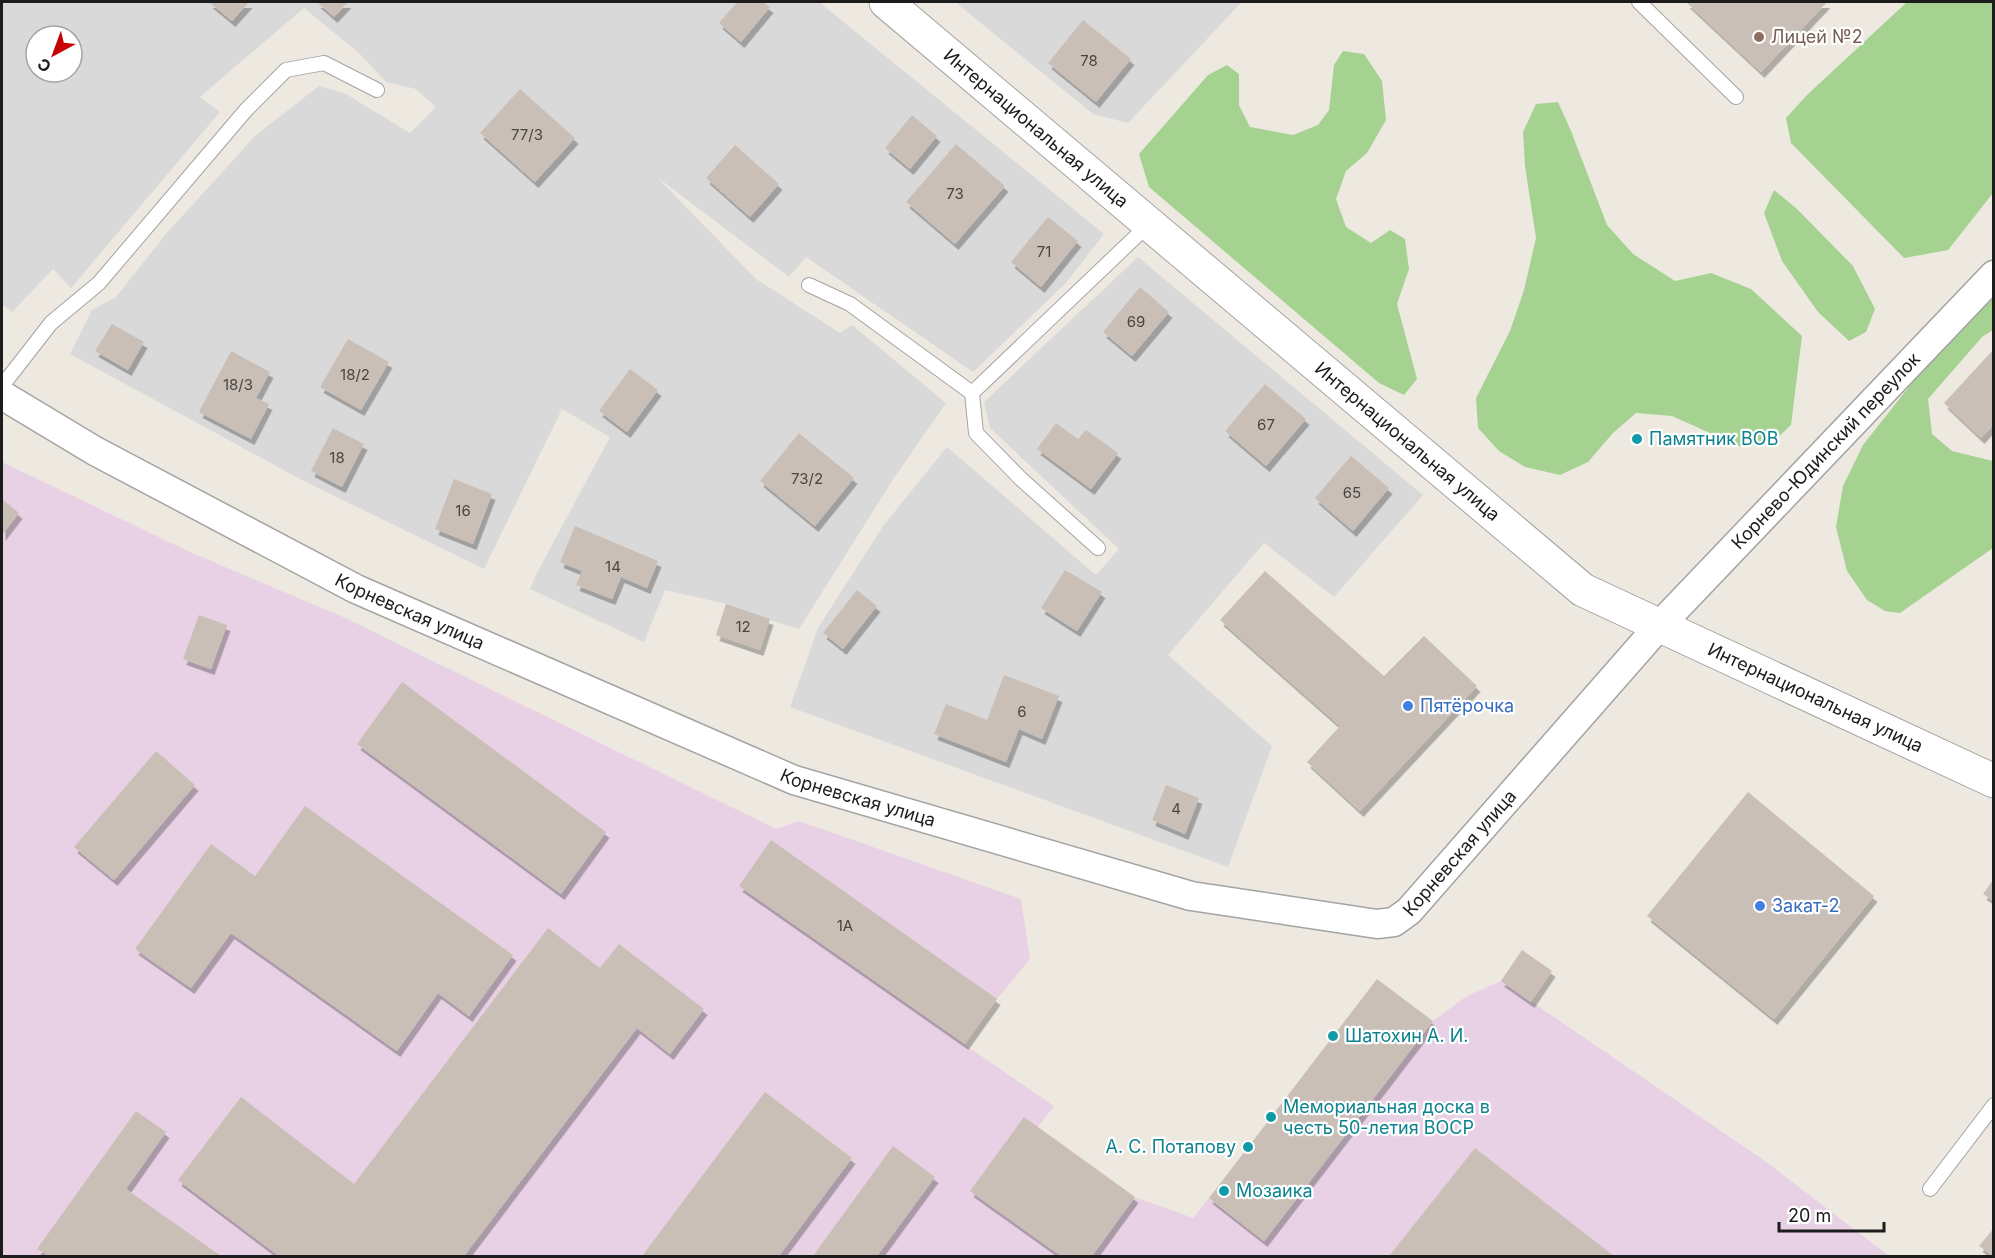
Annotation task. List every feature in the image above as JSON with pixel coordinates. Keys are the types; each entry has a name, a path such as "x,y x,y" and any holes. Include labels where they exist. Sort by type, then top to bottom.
{"street":[{"name":"Интернациональная улица","path":"886,2 1583,590 1994,781"},
{"name":"Корнево-Юдинский переулок","path":"1659,626 1994,275"},
{"name":"Корневская улица","path":"2,394 95,451 356,589 794,780 1191,896 1377,924 1394,922 1409,911 1659,626"}],"lane":[{"path":"1639,2 1736,97"},
{"path":"2,386 51,324 99,283 246,110 286,70 324,63 377,90"},
{"path":"972,393 1149,224"},
{"path":"809,285 850,304 972,393 976,433 1021,479 1098,548"},
{"path":"1930,1189 1994,1105"}],"shaded area":[{"path":"2,2 819,2 1104,234 1066,283 973,372 806,257 789,277 657,177 756,279 840,333 852,325 946,403 894,478 799,629 770,620 760,650 716,635 726,604 665,590 644,642 530,589 610,437 562,409 484,569 302,480 70,354 92,310 116,297 165,235 256,135 319,86 346,94 410,133 436,107 416,89 386,82 359,53 304,8 200,97 220,112 71,288 53,269 12,312 2,304"},
{"path":"955,2 1238,2 1240,4 1128,123 1093,114"},
{"path":"1138,257 1423,495 1334,597 1264,543 1168,655 1272,746 1228,867 790,707 818,628 883,526 947,447 1096,575 1119,549 990,428 984,402"},
{"path":"2,462 190,552 343,617 776,829 799,821 1021,899 1030,959 997,999 965,1045 1054,1106 1038,1127 1135,1197 1193,1218 1209,1198 1264,1241 1433,1021 1467,996 1501,981 1522,950 1552,971 1532,1002 1765,1161 1889,1256 2,1256"}],"green space":[{"path":"1907,2 1993,2 1993,193 1948,250 1904,258 1791,143 1786,118 1807,95"},
{"path":"1343,51 1364,54 1382,81 1386,120 1367,153 1346,171 1336,199 1346,227 1371,243 1390,230 1405,239 1409,269 1397,304 1417,379 1404,395 1379,383 1149,187 1139,154 1208,75 1227,65 1239,74 1239,105 1250,127 1293,135 1318,125 1329,110 1334,65"},
{"path":"1558,102 1607,225 1633,254 1675,281 1711,273 1751,289 1802,336 1791,425 1775,440 1741,447 1672,416 1636,413 1613,433 1588,462 1560,475 1525,467 1499,451 1478,428 1476,398 1510,331 1524,290 1536,238 1525,166 1523,132 1536,104"},
{"path":"1774,190 1796,208 1853,266 1875,309 1866,332 1849,341 1818,312 1782,261 1764,213"},
{"path":"1993,298 1993,330 1982,337 1928,399 1932,434 1952,451 1993,461 1993,548 1900,613 1885,611 1867,600 1847,571 1836,527 1843,486 1863,445 1934,355"}],"building":[{"path":"209,2 249,2 232,21"},
{"path":"317,2 348,2 334,17"},
{"path":"737,2 763,2 770,7 741,42 719,23"},
{"name":"Лицей №2","path":"1686,2 1827,2 1761,72"},
{"path":"1083,20 1131,59 1096,102 1048,63"},
{"path":"520,89 575,138 535,182 480,133"},
{"path":"912,115 937,136 910,169 885,148"},
{"path":"956,144 1005,186 955,244 906,202"},
{"path":"735,145 779,184 750,217 706,178"},
{"path":"1048,217 1078,241 1041,287 1011,262"},
{"path":"1140,287 1169,312 1132,356 1103,332"},
{"path":"112,324 144,342 128,370 95,351"},
{"path":"348,339 389,362 361,410 320,387"},
{"path":"1994,349 1994,424 1981,438 1944,403"},
{"path":"231,351 270,372 256,398 269,404 251,439 199,412"},
{"path":"630,369 658,390 627,432 599,411"},
{"path":"1265,384 1306,419 1266,466 1225,431"},
{"path":"1056,423 1078,439 1086,430 1118,453 1091,489 1037,449"},
{"path":"333,428 364,444 342,487 311,471"},
{"path":"799,433 854,478 815,526 760,481"},
{"path":"1351,456 1389,488 1353,531 1315,498"},
{"path":"454,479 492,494 473,544 435,529"},
{"path":"2,499 19,513 2,535"},
{"path":"575,526 658,561 647,588 621,577 612,599 576,585 582,571 560,562"},
{"path":"1065,570 1102,592 1077,631 1041,608"},
{"path":"1265,571 1384,676 1424,636 1477,686 1360,811 1307,762 1340,726 1220,620"},
{"path":"857,590 877,606 843,649 823,633"},
{"path":"726,604 770,619 760,650 716,635"},
{"path":"199,615 227,625 211,669 183,659"},
{"path":"1004,675 1059,696 1042,739 1019,729 1006,762 934,734 946,704 987,720"},
{"path":"402,682 606,832 561,894 357,744"},
{"path":"156,751 195,785 114,880 74,847"},
{"path":"1166,785 1199,798 1185,834 1152,820"},
{"name":"Закат-2","path":"1748,792 1874,896 1774,1019 1647,916"},
{"path":"305,806 513,955 469,1016 438,993 397,1051 231,933 191,988 135,949 211,844 255,876"},
{"path":"771,840 997,999 965,1044 739,886"},
{"path":"1994,879 1994,901 1983,894"},
{"path":"548,928 600,968 619,944 704,1009 670,1054 637,1028 464,1256 279,1256 178,1180 241,1097 354,1184"},
{"path":"1522,950 1552,971 1531,1002 1501,981"},
{"path":"1377,979 1433,1021 1264,1241 1209,1198"},
{"path":"765,1092 852,1158 779,1256 642,1256"},
{"path":"136,1111 166,1132 126,1189 221,1256 49,1256 37,1249"},
{"path":"1024,1117 1135,1197 1092,1256 1061,1256 970,1191"},
{"path":"893,1146 935,1177 877,1256 813,1256"},
{"path":"1475,1148 1614,1256 1389,1256"},
{"path":"1994,1228 1994,1256 1993,1256 1979,1246"}],"place":[{"name":"Лицей №2","path":"1759,37"},
{"name":"Памятник ВОВ","path":"1637,439"},
{"name":"Пятёрочка","path":"1408,706"},
{"name":"Закат-2","path":"1760,906"},
{"name":"Шатохин А. И.","path":"1333,1036"},
{"name":"Мемориальная доска в честь 50-летия ВОСР","path":"1271,1117"},
{"name":"А. С. Потапову","path":"1248,1147"},
{"name":"Мозаика","path":"1224,1191"}]}
